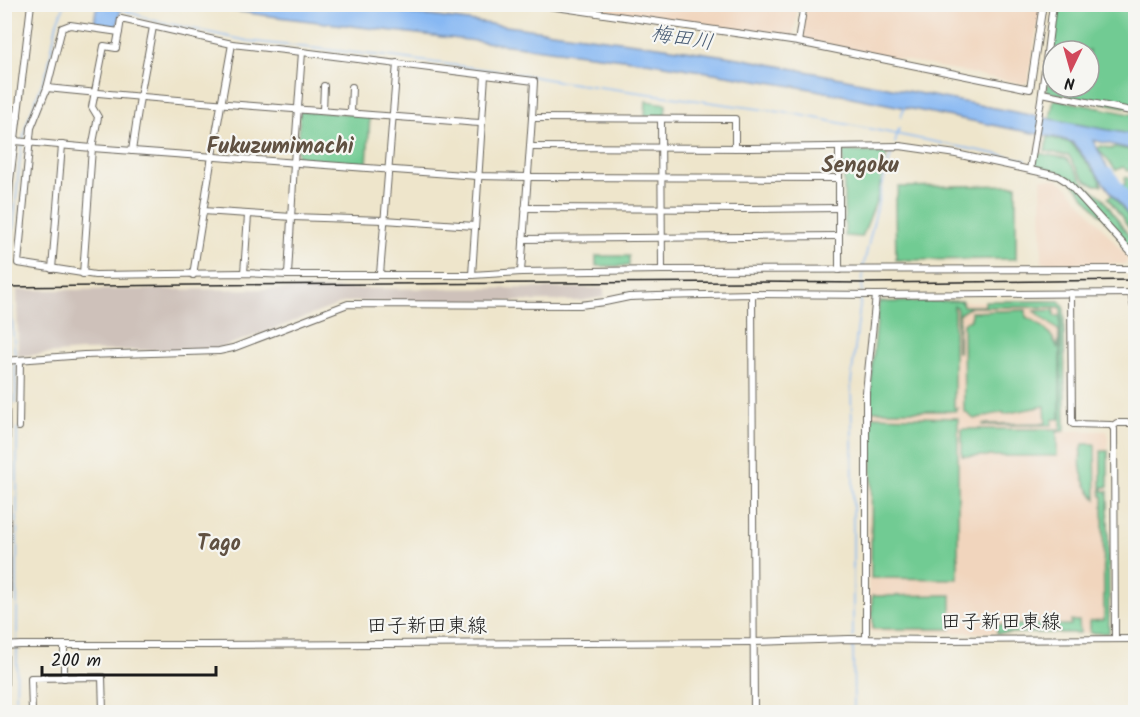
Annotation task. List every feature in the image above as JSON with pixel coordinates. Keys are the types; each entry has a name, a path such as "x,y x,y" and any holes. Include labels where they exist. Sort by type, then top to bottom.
{"street":[{"path":"5,712 6,210 17,141 31,4"},
{"path":"535,4 798,42 1030,88 1043,4"},
{"path":"798,42 804,4"},
{"path":"1049,39 1053,4"},
{"path":"83,274 92,148 98,117 92,107 94,93 104,46 116,48 121,19 232,44 534,81 521,272"},
{"path":"119,32 70,25 62,28 47,88 31,128 28,142 18,263 83,274 472,275 662,270 1136,269"},
{"path":"132,151 153,27"},
{"path":"1039,28 1050,30"},
{"path":"193,274 232,44"},
{"path":"288,275 302,51"},
{"path":"380,274 397,63"},
{"path":"472,275 484,75"},
{"path":"323,110 324,86"},
{"path":"351,112 352,87"},
{"path":"47,88 221,104 481,123"},
{"path":"1030,170 1041,98"},
{"path":"1072,99 1136,112"},
{"path":"4,109 18,117"},
{"path":"532,118 735,119 735,148"},
{"path":"661,119 662,270"},
{"path":"17,141 477,176 839,178"},
{"path":"52,269 62,145"},
{"path":"530,147 839,148 900,146 956,154 1058,176 1066,181 1136,258"},
{"path":"839,148 839,270"},
{"path":"525,208 839,208"},
{"path":"203,211 475,226"},
{"path":"244,273 248,214"},
{"path":"523,239 838,236"},
{"path":"1071,293 1072,423 1113,426 1117,423 1136,423"},
{"path":"7,361 84,355 219,351 233,348 348,304 580,305 629,297 752,294 1133,293 1132,302 1136,309"},
{"path":"752,294 754,712"},
{"path":"866,639 866,392 876,295"},
{"path":"19,427 20,360"},
{"path":"1113,426 1115,639"},
{"name":"田子新田東線","path":"5,646 1136,639"},
{"path":"64,645 64,678"},
{"path":"32,712 31,678 102,677 103,712"}],"shaded area":[{"path":"565,5 798,5 793,38"},
{"path":"806,5 1041,5 1028,81 1023,84 806,40 802,33"},
{"path":"5,114 13,119 5,182"},
{"path":"1041,178 1057,180 1067,186 1128,258 1126,264 1042,263"},
{"path":"604,288 604,297 580,301 346,302 217,349 82,351 18,356 17,290"},
{"path":"1059,301 1064,306 1065,431 1106,431 1108,433 1109,633 871,632 868,630 869,423 879,302"}],"green space":[{"path":"1059,5 1135,5 1135,109 1083,99 1101,99 1101,39 1054,39"},
{"path":"1054,99 1135,115 1135,135 1050,119"},
{"path":"646,101 666,104 665,117 645,116"},
{"path":"300,111 370,115 367,165 297,160"},
{"path":"1048,137 1071,143 1101,180 1102,185 1096,185 1087,180 1069,156 1045,151"},
{"path":"1101,146 1135,151 1135,169 1128,171 1123,167 1116,170 1098,149"},
{"path":"843,151 887,153 877,199 862,237 845,236"},
{"path":"1037,153 1068,160 1086,185 1102,197 1135,245 1135,254 1071,181 1057,171 1036,166"},
{"path":"1127,177 1135,188 1135,210 1120,187 1125,184"},
{"path":"1016,185 1016,259 896,260 895,203 899,187"},
{"path":"1112,194 1135,225 1135,236 1108,198"},
{"path":"596,256 629,256 629,266 596,266"},
{"path":"962,301 963,306 985,306 985,301 1059,301 1064,306 1065,431 1057,432 1057,456 962,456 962,429 1061,429 1061,307 970,307 959,314 957,352 957,307 954,306 954,408 958,408 955,411 870,411 879,302"},
{"path":"1026,310 1026,317 1046,330 1058,349 1059,331 1035,311 1054,310 1054,316 1060,316 1060,419 1053,419 1052,425 983,425 1046,423 1045,406 974,419 964,411 963,323 971,320 971,312"},
{"path":"872,416 958,418 958,579 871,578"},
{"path":"1083,444 1095,445 1096,499 1082,473 1080,459"},
{"path":"1101,451 1108,451 1108,487 1103,487 1103,491 1108,491 1109,633 1090,633 1090,621 1104,620"},
{"path":"951,595 951,629 873,629 872,596"},
{"path":"1071,621 1079,621 1080,633 997,633 997,625 1071,625"}],"water":[{"path":"104,5 121,9 117,28 94,24 96,9"},
{"path":"196,5 347,5 658,46 739,58 1135,135 1135,150 1093,140 1135,215 1135,224 1072,142 1058,138 811,89 640,61"}],"waterway":[{"path":"23,140 48,68 57,22 65,4"},
{"path":"121,9 152,20 248,41 393,57 795,114 1026,160"},
{"path":"901,117 904,107"},
{"path":"895,143 899,128"},
{"path":"15,358 9,276 22,144"},
{"path":"863,268 893,148"},
{"path":"1109,173 1136,212"},
{"path":"862,292 863,273"},
{"path":"853,637 851,382 861,297"},
{"path":"15,362 16,403"},
{"path":"17,428 17,643"},
{"path":"853,641 854,712"},
{"path":"16,712 17,647"}],"railway":[{"path":"4,287 1136,280"}],"district":[{"name":"Fukuzumimachi","path":"280,147"},
{"name":"Sengoku","path":"860,166"},
{"name":"Tago","path":"219,544"}],"water label":[{"name":"梅田川","path":"682,39"}]}
